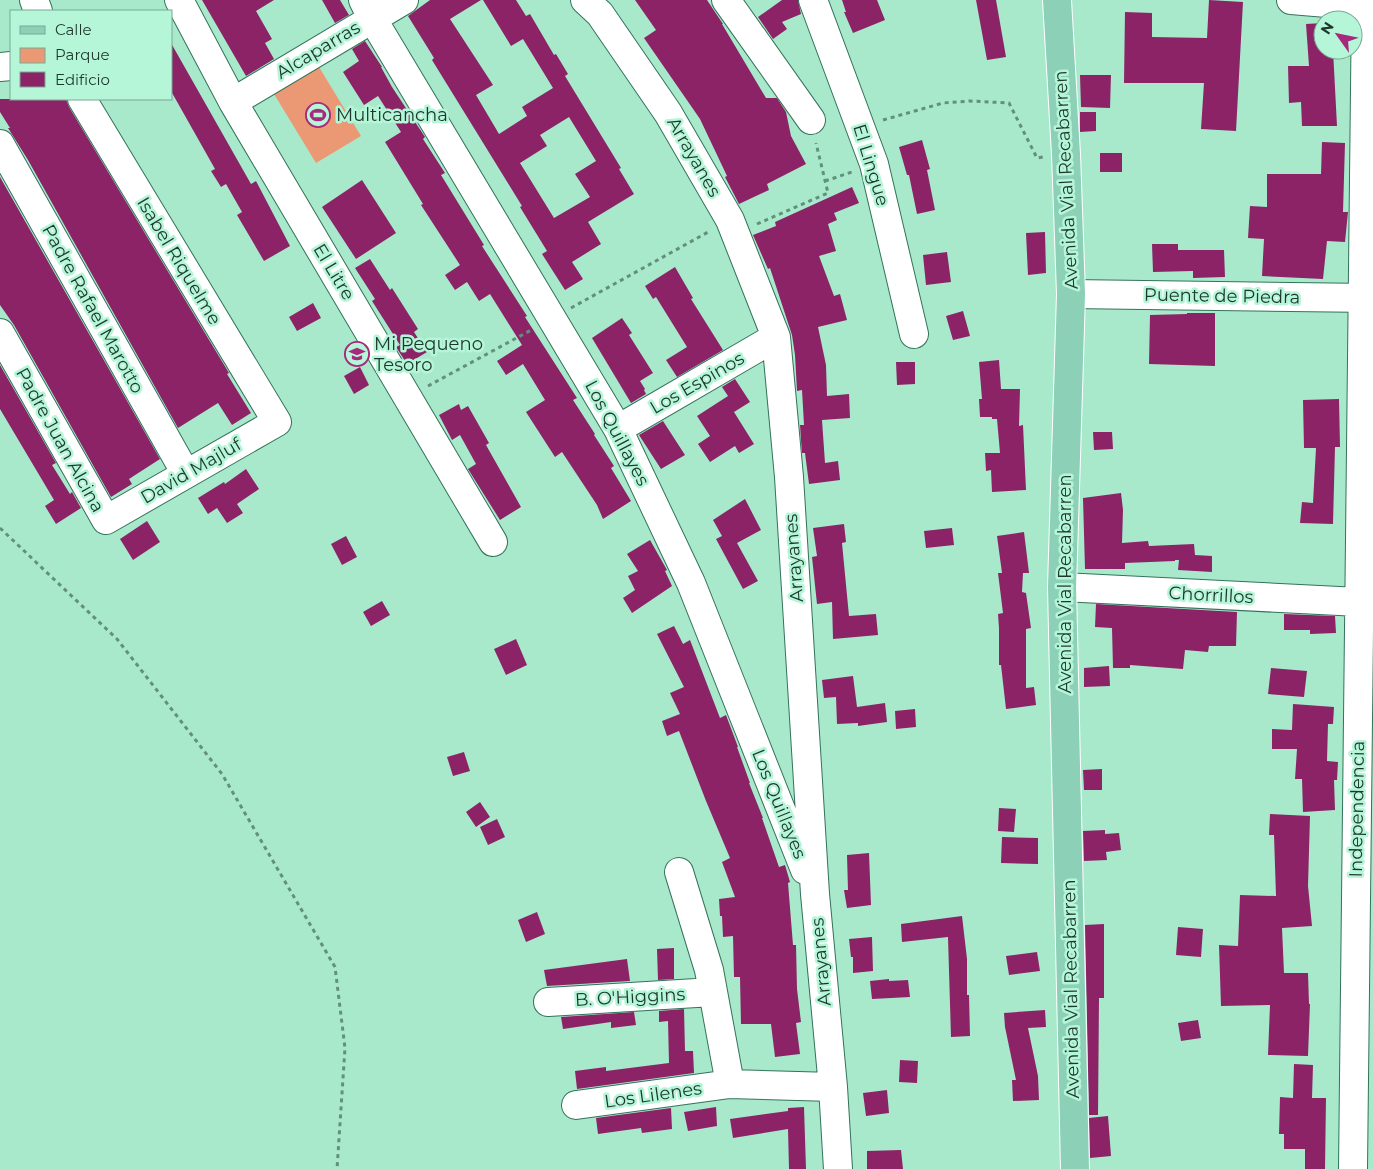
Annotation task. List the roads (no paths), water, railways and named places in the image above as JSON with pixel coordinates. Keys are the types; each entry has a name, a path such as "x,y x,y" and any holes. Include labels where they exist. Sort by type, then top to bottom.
{"main road":[{"name":"Avenida Vial Recabarren","path":"1057,0 1066,154 1071,294 1062,587 1075,1169"}],"street":[{"name":"El Litre","path":"179,0 233,102 493,542"},
{"name":"Alcaparras","path":"233,102 368,9 404,0"},
{"name":"Arrayanes","path":"585,0 600,14 668,113 730,220 776,337 788,477 815,894 833,1087 838,1169"},
{"path":"726,0 811,120"},
{"name":"El Lingue","path":"813,0 874,164 914,334"},
{"path":"1291,0 1326,3 1366,0"},
{"name":"Independencia","path":"1353,1169 1364,1056 1365,750 1359,602 1367,434 1366,0"},
{"name":"Los Quillayes","path":"368,9 618,429 692,584 815,894"},
{"name":"Isabel Riquelme","path":"83,100 277,422"},
{"name":"Padre Rafael Marotto","path":"0,144 186,474"},
{"name":"Puente de Piedra","path":"1071,294 1368,298"},
{"name":"Padre Juan Alcina","path":"0,333 106,520"},
{"name":"Los Espinos","path":"618,429 776,337"},
{"name":"David Majluf","path":"106,520 277,422"},
{"name":"Chorrillos","path":"1062,587 1359,602"},
{"path":"679,872 709,970 730,1084 833,1087"},
{"name":"B. O'Higgins","path":"548,1002 713,992"},
{"name":"Los Lilenes","path":"576,1105 730,1084"}],"place":[{"name":"Multicancha","path":"318,115"},
{"name":"Mi Pequeno Tesoro","path":"357,354"}]}
